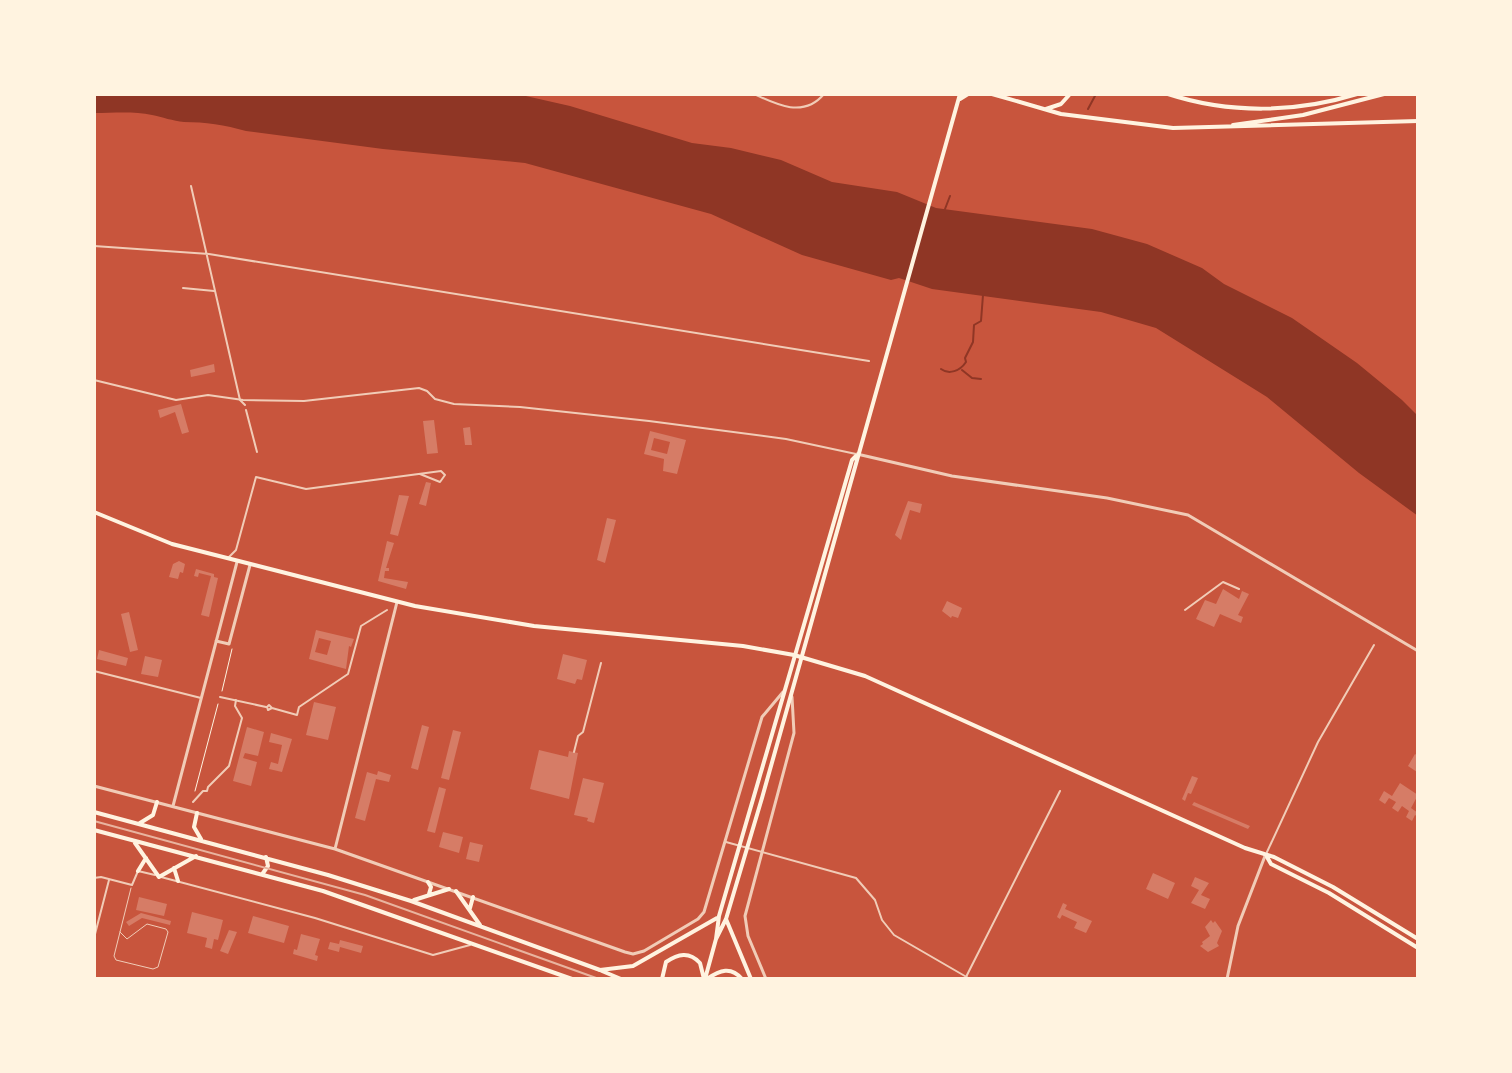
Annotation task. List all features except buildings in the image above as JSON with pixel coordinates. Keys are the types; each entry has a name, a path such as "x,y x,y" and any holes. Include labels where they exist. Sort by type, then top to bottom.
{"main road":[{"path":"716,939 726,919 762,798 960,94"},
{"path":"956,105 968,94"},
{"path":"992,94 1044,109 1116,123 1173,128 1418,121"},
{"path":"1044,109 1061,104 1070,94"},
{"path":"1168,94 1227,107 1270,109 1318,104 1357,94"},
{"path":"1198,94 1241,94"},
{"path":"1211,128 1303,115 1384,94"},
{"path":"705,979 719,916 794,655 852,460 857,454"},
{"path":"94,512 172,544 397,602 534,626 725,643 794,655 865,676 1266,857 1274,857 1333,887 1418,939"},
{"path":"754,796 762,798"},
{"path":"139,823 153,815 157,802"},
{"path":"94,812 266,857 411,901 621,979"},
{"path":"197,813 194,827 201,839"},
{"path":"94,830 323,891 572,979"},
{"path":"134,841 159,877 196,856"},
{"path":"261,873 267,868 266,857"},
{"path":"1266,857 1271,864 1329,893 1418,948"},
{"path":"138,871 146,858"},
{"path":"174,868 178,881"},
{"path":"426,896 431,887 428,882"},
{"path":"727,887 735,889"},
{"path":"411,901 449,889"},
{"path":"456,891 481,927"},
{"path":"470,911 473,897"},
{"path":"600,970 633,966 719,916"},
{"path":"726,919 751,979"},
{"path":"662,979 666,962 689,955 700,963 705,979"},
{"path":"705,979 726,970 733,971 742,979"}],"street":[{"path":"754,94 782,108 802,107 821,99 824,94"},
{"path":"191,186 240,400 257,452"},
{"path":"94,246 205,254 869,361"},
{"path":"183,288 216,291"},
{"path":"94,380 176,400 208,395 240,400 304,401 419,388 435,399 454,404 532,408 786,439 952,476 1107,498 1188,515 1418,651"},
{"path":"229,560 236,550 256,477 306,489 441,471 445,475 440,482 420,474"},
{"path":"173,806 237,562"},
{"path":"216,641 229,644 250,565"},
{"path":"1185,610 1223,582 1239,589"},
{"path":"335,849 397,602"},
{"path":"220,697 267,707 270,705 297,715 299,707 348,674 361,626 387,610"},
{"path":"1227,979 1238,926 1266,857 1318,742 1374,645"},
{"path":"574,752 578,736 583,732 601,663"},
{"path":"94,671 201,698"},
{"path":"94,786 335,849 633,954 644,951 698,919 704,912 762,717 784,691"},
{"path":"766,979 748,936 745,920 794,733 791,693"},
{"path":"193,802 229,766 242,718 235,706 236,700"},
{"path":"770,706 776,706 778,711"},
{"path":"965,978 1060,791"},
{"path":"725,841 856,878 875,900 882,920 894,935 970,979"},
{"path":"94,878 132,885 138,871 323,920 433,955 476,944"},
{"path":"94,938 109,879"}],"lane":[{"path":"120,932 127,939 147,924 166,929 168,932 158,967 153,969 116,960 114,956 120,932 132,885"}],"path":[{"path":"193,802 233,647"}],"shaded area":[{"path":"94,94 517,94 570,106 692,143 731,148 781,160 832,182 897,192 936,208 1092,229 1147,244 1202,268 1224,284 1292,318 1357,363 1418,416 1418,516 1359,473 1267,397 1156,328 1101,312 932,289 899,278 891,280 802,255 711,214 525,163 383,149 145,114 94,113"}],"waterway":[{"path":"1088,109 1096,94"},
{"path":"945,209 950,196"},
{"path":"941,369 954,371 966,362 973,342 974,325 981,321 983,295"},
{"path":"962,370 972,378 981,379"}],"tram line":[{"path":"94,821 365,895 599,979"}]}
